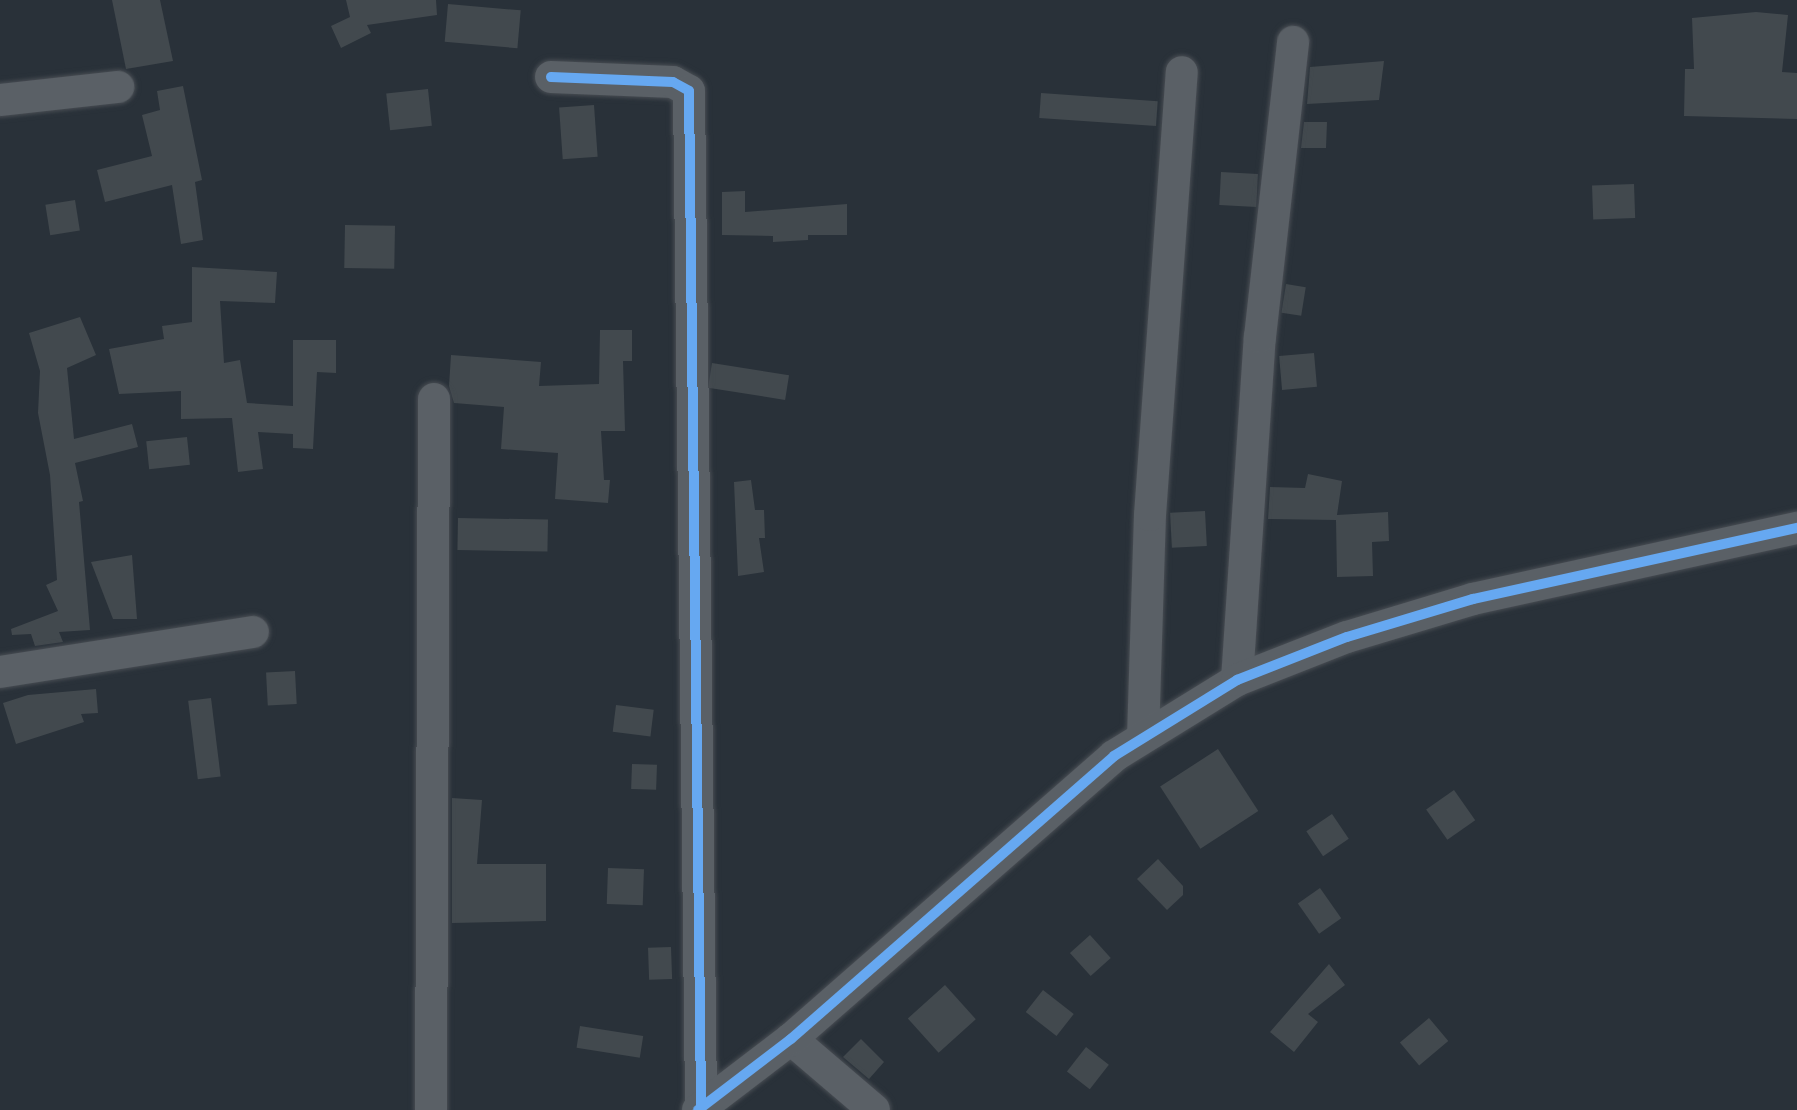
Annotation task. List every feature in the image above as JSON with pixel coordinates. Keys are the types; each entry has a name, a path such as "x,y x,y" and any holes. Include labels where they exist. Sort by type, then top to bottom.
{"street":[{"path":"1237,680 1260,337 1293,42"},
{"path":"1143,737 1150,515 1182,72"},
{"path":"551,77 673,82 689,91 699,1109"},
{"path":"0,100 118,87"},
{"path":"431,1110 434,399"},
{"path":"699,1109 792,1038 1016,840 1143,737 1237,680 1347,637 1473,599 1797,528"},
{"path":"0,672 253,632"},
{"path":"792,1038 874,1110"}],"building":[{"path":"112,0 160,0 173,61 126,69"},
{"path":"346,0 436,0 437,15 367,25 371,33 341,48 331,26 350,17"},
{"path":"448,4 521,10 517,48 445,42"},
{"path":"1756,12 1788,15 1782,72 1797,73 1797,119 1684,116 1685,69 1694,69 1692,18"},
{"path":"1384,61 1379,100 1307,104 1310,67"},
{"path":"183,86 202,180 195,182 203,240 181,244 172,185 105,202 97,170 152,156 142,115 160,110 157,91"},
{"path":"428,89 432,126 390,130 386,93"},
{"path":"1041,93 1158,101 1156,126 1039,118"},
{"path":"594,105 598,157 563,159 559,107"},
{"path":"1304,122 1327,122 1326,148 1301,148"},
{"path":"1221,172 1258,174 1256,207 1219,205"},
{"path":"1634,184 1635,218 1593,219 1592,185"},
{"path":"745,191 745,212 847,204 847,235 808,235 808,240 773,242 773,236 722,235 722,192"},
{"path":"75,200 80,231 50,235 45,205"},
{"path":"345,225 395,226 394,269 344,268"},
{"path":"192,267 277,272 275,303 220,301 224,363 240,360 247,403 293,406 293,340 336,340 336,373 317,372 313,449 293,448 293,434 258,432 263,469 238,472 232,418 181,419 181,391 119,394 109,349 164,339 162,326 192,322"},
{"path":"1286,284 1306,287 1301,316 1281,313"},
{"path":"80,317 96,355 67,368 74,439 132,424 138,447 75,463 83,501 79,502 90,630 59,632 63,642 35,646 31,634 12,635 11,629 58,611 46,585 57,580 50,475 38,413 40,371 29,333"},
{"path":"600,330 632,330 632,361 623,361 625,431 601,431 604,480 610,480 608,503 555,499 558,453 501,449 504,407 454,403 449,386 451,355 541,362 539,386 599,384"},
{"path":"1314,353 1317,387 1282,390 1279,356"},
{"path":"712,363 789,375 785,400 708,388"},
{"path":"187,437 190,465 149,469 146,441"},
{"path":"1308,474 1342,481 1337,515 1388,512 1389,541 1372,542 1373,576 1337,577 1336,520 1268,519 1270,487 1305,488"},
{"path":"751,480 755,510 764,510 765,538 759,538 764,572 738,576 734,482"},
{"path":"1205,511 1207,546 1172,548 1170,513"},
{"path":"458,518 548,520 547,552 457,550"},
{"path":"132,555 137,619 113,619 91,562"},
{"path":"295,671 297,704 268,705 266,673"},
{"path":"96,689 98,713 81,714 84,722 16,744 3,703 28,695"},
{"path":"211,698 221,776 198,779 188,701"},
{"path":"616,705 654,710 650,736 613,732"},
{"path":"1218,749 1258,811 1200,849 1160,787"},
{"path":"632,764 657,765 656,790 631,789"},
{"path":"1454,790 1475,820 1447,840 1426,810"},
{"path":"452,798 482,800 477,864 546,864 546,921 452,923"},
{"path":"1332,814 1349,839 1323,856 1306,831"},
{"path":"1158,859 1183,886 1183,895 1167,910 1137,879"},
{"path":"608,868 644,869 643,905 607,904"},
{"path":"1320,888 1341,918 1319,934 1298,903"},
{"path":"1090,935 1111,958 1091,976 1070,953"},
{"path":"671,947 672,979 649,980 648,948"},
{"path":"1329,964 1345,985 1308,1014 1318,1022 1294,1052 1270,1032"},
{"path":"945,985 976,1019 939,1053 908,1018"},
{"path":"1043,990 1074,1014 1056,1036 1026,1012"},
{"path":"1429,1018 1448,1041 1419,1065 1400,1042"},
{"path":"580,1026 643,1036 640,1058 577,1048"},
{"path":"861,1039 884,1062 869,1079 843,1057"},
{"path":"1086,1047 1109,1065 1090,1089 1067,1071"}],"cycle path":[{"path":"551,77 673,82 689,91 701,1108"},
{"path":"698,1110 791,1039 1114,756 1237,680 1347,637 1473,599 1797,528"}]}
